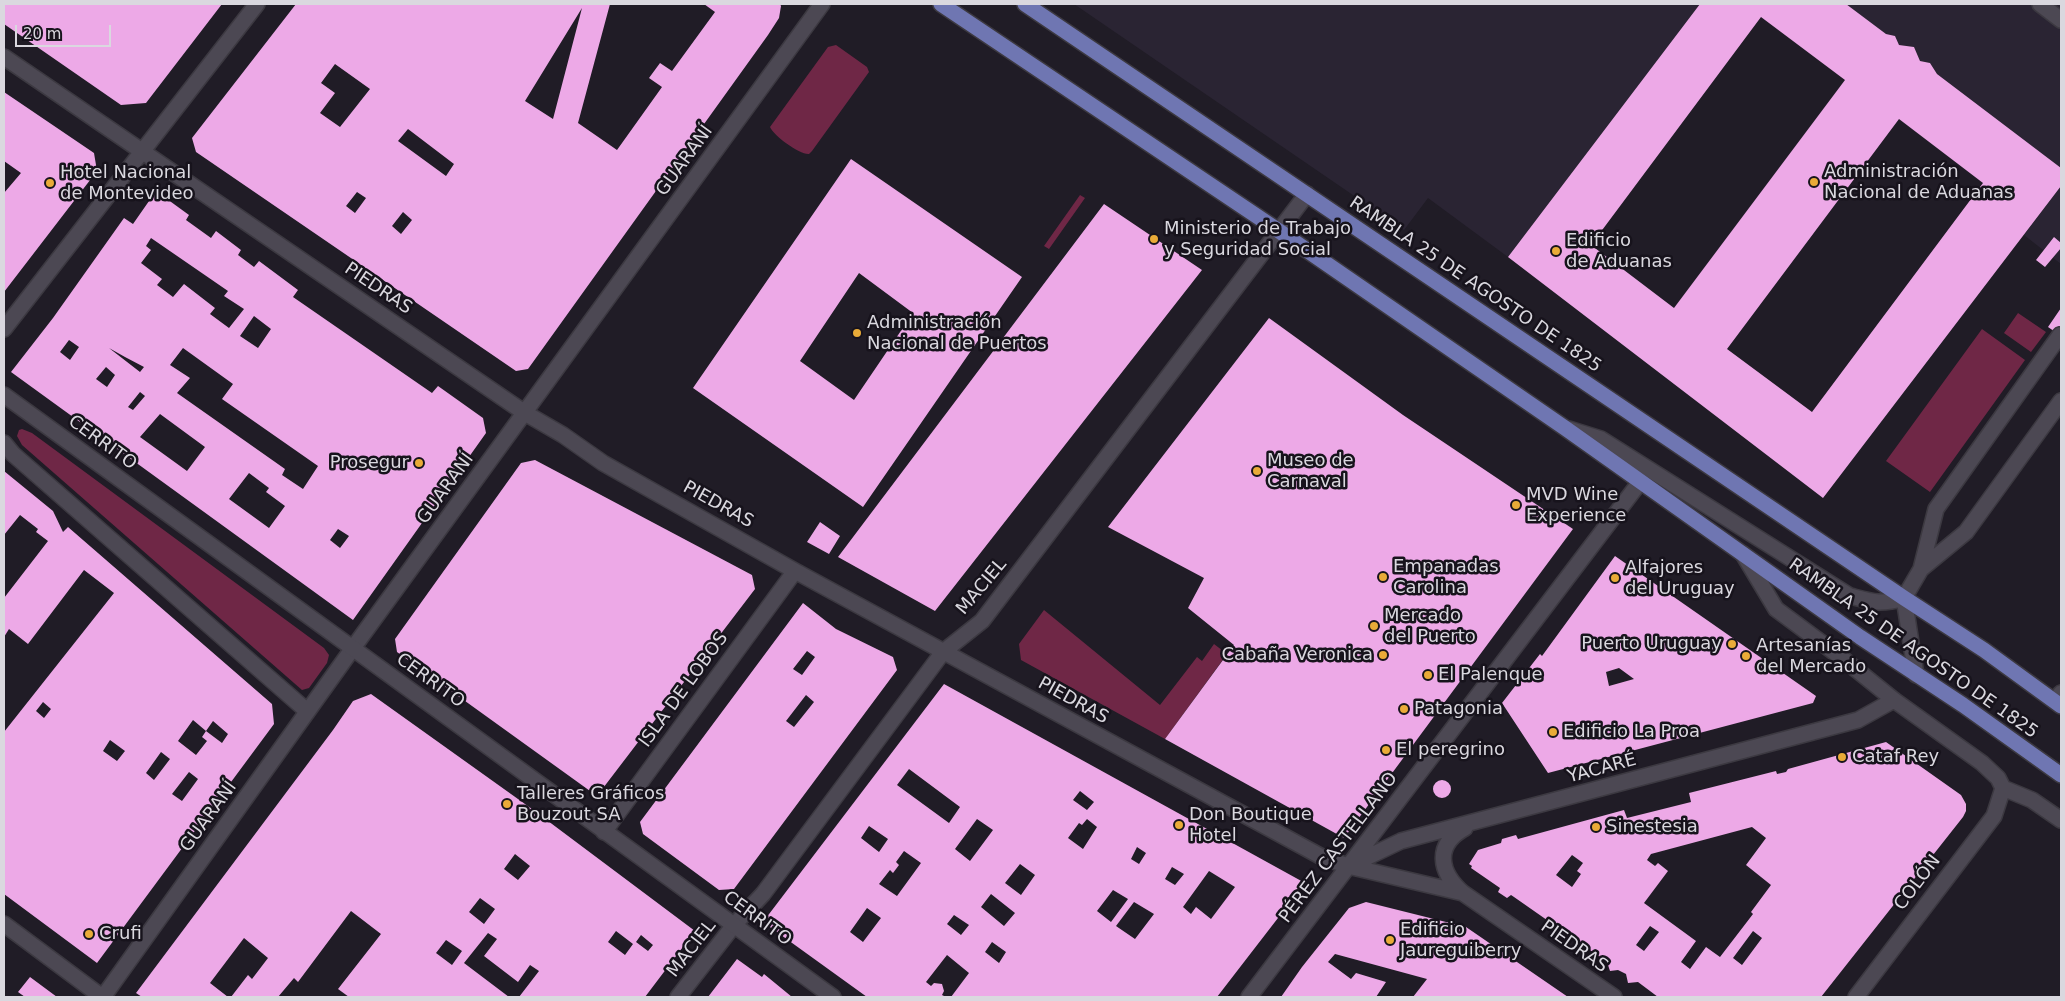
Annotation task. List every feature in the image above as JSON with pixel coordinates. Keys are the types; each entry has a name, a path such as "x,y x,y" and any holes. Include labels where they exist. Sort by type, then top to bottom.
{"main road":[{"name":"RAMBLA 25 DE AGOSTO DE 1825","path":"941,4 1279,231 1565,428 1916,675 1963,704 2061,775"},
{"name":"RAMBLA 25 DE AGOSTO DE 1825","path":"1025,4 1904,598 2059,700"}],"street":[{"path":"4,329 257,4"},
{"name":"GUARANÍ","path":"103,997 353,648 822,4"},
{"path":"2040,4 2061,20"},
{"name":"PIEDRAS","path":"4,57 525,413 563,435 603,463 795,571 1322,858 1348,866 1463,893"},
{"name":"MACIEL","path":"678,997 734,925 763,894 943,652 982,621 1307,194"},
{"path":"1916,675 1904,598 1920,569 1936,509 2060,335"},
{"name":"CERRITO","path":"4,395 833,997"},
{"path":"1920,569 1966,532 2061,401"},
{"name":"RAMBLA 25 DE AGOSTO DE 1825","path":"1565,428 1601,439 1850,596 1886,604 1904,598"},
{"path":"4,443 13,454 308,711"},
{"name":"PÉREZ CASTELLANO","path":"1248,997 1640,482"},
{"name":"RAMBLA 25 DE AGOSTO DE 1825","path":"1742,554 1776,609 1842,658 1894,700 1982,763 1998,778 2003,788 2032,800 2061,820"},
{"name":"ISLA DE LOBOS","path":"604,832 795,571"},
{"name":"YACARÉ","path":"1348,866 1401,841 1858,720 1894,700"},
{"name":"COLÓN","path":"1856,997 1994,816 2003,788"},
{"name":"PIEDRAS","path":"1479,821 1454,834 1447,842 1443,857 1448,877 1463,893 1614,997"},
{"path":"4,924 103,997"}],"shaded area":[{"path":"1074,4 1700,4 1508,257 1428,198 1404,230"},
{"path":"1846,4 2061,4 2061,168 1937,74 1930,63 1920,61 1914,47 1899,45 1895,36 1886,34"},
{"path":"836,45 867,67 869,72 812,151 809,154 805,153 788,144 772,131 770,127 828,47"},
{"path":"2061,186 2061,264 2024,235"},
{"path":"1080,195 1085,198 1049,249 1044,246"},
{"path":"2018,313 2046,332 2031,352 2004,333"},
{"path":"1982,329 2025,360 1930,492 1886,461"},
{"path":"22,429 32,433 324,648 329,655 327,663 309,688 302,690 22,445 17,436 19,430"},
{"path":"1044,610 1160,705 1197,657 1202,661 1214,644 1227,654 1165,739 1021,660 1019,644"}],"building":[{"path":"4,4 222,4 146,103 121,105 4,24"},
{"path":"296,4 610,4 578,123 617,150 662,87 649,78 660,63 672,71 715,12 704,4 780,4 781,6 779,18 768,35 528,369 516,371 196,152 192,138","holes":["582,8 553,119 525,101","335,64 370,89 340,127 320,113 335,93 321,83","408,129 454,164 446,176 398,141","357,192 366,198 355,213 346,206","403,212 412,220 401,234 392,226"]},
{"name":"Edificio de Aduanas","path":"1700,4 1846,4 1886,34 1895,36 1899,45 1914,47 1920,61 1930,63 1937,74 2061,168 2061,186 1823,498 1508,257","holes":["1761,17 1845,80 1674,308 1591,245","1899,119 1983,183 1812,412 1727,349"]},
{"name":"Hotel Nacional de Montevideo","path":"4,92 94,153 97,171 4,292 4,193 21,173 4,161"},
{"path":"851,159 1022,277 863,507 693,388","holes":["859,273 913,313 854,400 800,361"]},
{"path":"156,191 189,215 186,220 211,238 216,231 241,250 238,255 254,267 259,261 298,290 293,297 432,393 438,386 483,418 486,433 353,620 11,372 53,318 124,218 133,224","holes":["151,238 228,291 224,296 244,309 229,328 210,314 215,308 184,284 173,297 157,285 162,279 141,263 151,250 146,246","254,316 271,329 258,348 240,336","69,340 79,347 70,360 60,352","109,348 144,367 140,372","183,348 233,384 222,399 318,466 303,489 282,475 285,469 177,393 190,378 170,365","106,367 115,375 107,387 96,379","140,392 145,396 133,410 128,407","160,414 205,447 187,471 140,437","249,473 269,488 266,492 285,506 269,528 229,499","338,529 349,536 340,548 330,540"]},
{"path":"1104,204 1202,270 935,611 838,557"},
{"path":"2054,237 2061,243 2061,248 2045,267 2036,260"},
{"path":"2061,308 2061,336 2048,327"},
{"name":"Mercado del Puerto","path":"1269,318 1403,415 1573,529 1344,838 1165,739 1234,645 1188,608 1204,578 1108,527"},
{"path":"535,460 752,575 755,589 597,796 397,652 395,639 521,463"},
{"path":"4,471 53,511 63,532 68,527 272,704 274,724 97,963 4,894 4,732 114,593 84,570 28,644 9,629 4,637 4,598 48,541 36,532 38,529 20,515 4,535","holes":["43,702 51,709 44,718 36,711","193,720 206,731 202,737 207,741 196,755 178,741","213,721 228,734 222,743 206,731","110,740 125,751 117,761 103,751","161,752 170,759 154,780 146,773","189,772 198,779 182,801 172,794"]},
{"path":"820,522 840,536 829,554 807,542"},
{"path":"1615,556 1816,696 1813,703 1548,773 1502,703 1540,654 1542,656","holes":["1619,668 1634,679 1609,686 1606,672"]},
{"path":"803,603 836,629 893,657 897,670 734,889 719,890 643,834 640,822","holes":["807,651 815,657 802,675 793,669","806,695 814,702 794,727 786,721"]},
{"path":"944,684 1305,883 1217,997 951,997 969,973 947,955 926,982 931,986 934,983 942,984 944,991 942,995 946,997 867,997 763,922","holes":["909,769 960,807 949,823 897,785","1080,791 1094,802 1087,810 1073,800","977,819 993,830 970,861 955,849","1087,819 1097,827 1083,849 1068,838 1079,823 1082,825","869,826 888,839 879,852 861,838","1137,847 1146,853 1139,864 1131,859","904,851 921,863 897,896 879,884 890,870 893,873 899,865 896,862","1020,864 1035,875 1021,895 1005,883","1172,867 1184,874 1175,885 1165,879","1209,871 1235,887 1211,919 1196,907 1191,914 1183,907","1113,890 1128,899 1111,922 1097,911","991,894 1015,913 1004,926 981,907","1134,902 1154,914 1135,939 1116,926","867,908 881,918 863,942 850,932","954,915 969,925 961,935 947,924","992,942 1006,952 999,963 985,952"]},
{"path":"371,694 532,809 695,931 645,997 519,997 539,971 530,965 518,982 484,956 497,939 488,933 464,963 509,997 349,997 338,989 381,934 351,911 298,982 294,978 278,997 231,997 248,975 252,979 268,958 244,938 210,983 228,997 142,997 136,993 353,701","holes":["515,854 530,866 518,880 504,869","480,898 495,909 484,924 469,912","616,931 633,944 625,955 608,942","641,935 653,945 648,951 636,942","446,940 462,951 452,965 436,953"]},
{"path":"1886,742 1961,795 1966,804 1966,811 1963,817 1821,997 1658,997 1638,982 1628,983 1626,974 1618,970 1610,971 1607,962 1511,895 1507,898 1498,892 1500,888 1471,868 1472,866 1469,864 1478,850 1501,843 1502,839 1516,835 1518,839 1624,810 1627,818 1691,802 1689,793 1776,771 1777,774 1786,772 1788,769","holes":["1752,827 1766,838 1746,865 1771,885 1751,912 1753,914 1720,957 1706,947 1690,969 1681,962 1696,941 1644,903 1668,871 1658,863 1655,866 1647,860 1651,854","1572,855 1583,863 1577,871 1581,874 1572,887 1556,875","1650,926 1659,932 1644,951 1636,945","1753,931 1762,938 1742,965 1733,958"]},
{"path":"1442,780 1448,783 1451,789 1448,795 1442,798 1436,795 1433,789 1436,783"},
{"path":"1366,902 1466,927 1568,997 1413,997 1427,979 1335,954 1328,962 1351,979 1356,973 1386,982 1376,997 1281,997 1302,967 1349,908"},
{"path":"737,959 762,977 764,974 792,997 708,997"},
{"path":"30,977 57,997 25,997 18,992"}],"place":[{"name":"Administración Nacional de Aduanas","path":"1814,182"},
{"name":"Hotel Nacional de Montevideo","path":"50,183"},
{"name":"Ministerio de Trabajo y Seguridad Social","path":"1154,239"},
{"name":"Edificio de Aduanas","path":"1556,251"},
{"name":"Administración Nacional de Puertos","path":"857,333"},
{"name":"Prosegur","path":"419,463"},
{"name":"Museo de Carnaval","path":"1257,471"},
{"name":"MVD Wine Experience","path":"1516,505"},
{"name":"Empanadas Carolina","path":"1383,577"},
{"name":"Alfajores del Uruguay","path":"1615,578"},
{"name":"Mercado del Puerto","path":"1374,626"},
{"name":"Puerto Uruguay","path":"1732,644"},
{"name":"Cabaña Veronica","path":"1383,655"},
{"name":"Artesanías del Mercado","path":"1746,656"},
{"name":"El Palenque","path":"1428,675"},
{"name":"Patagonia","path":"1404,709"},
{"name":"Edificio La Proa","path":"1553,732"},
{"name":"El peregrino","path":"1386,750"},
{"name":"Cataf Rey","path":"1842,757"},
{"name":"Talleres Gráficos Bouzout SA","path":"507,804"},
{"name":"Don Boutique Hotel","path":"1179,825"},
{"name":"Sinestesia","path":"1596,827"},
{"name":"Crufi","path":"89,934"},
{"name":"Edificio Jaureguiberry","path":"1390,940"}]}
